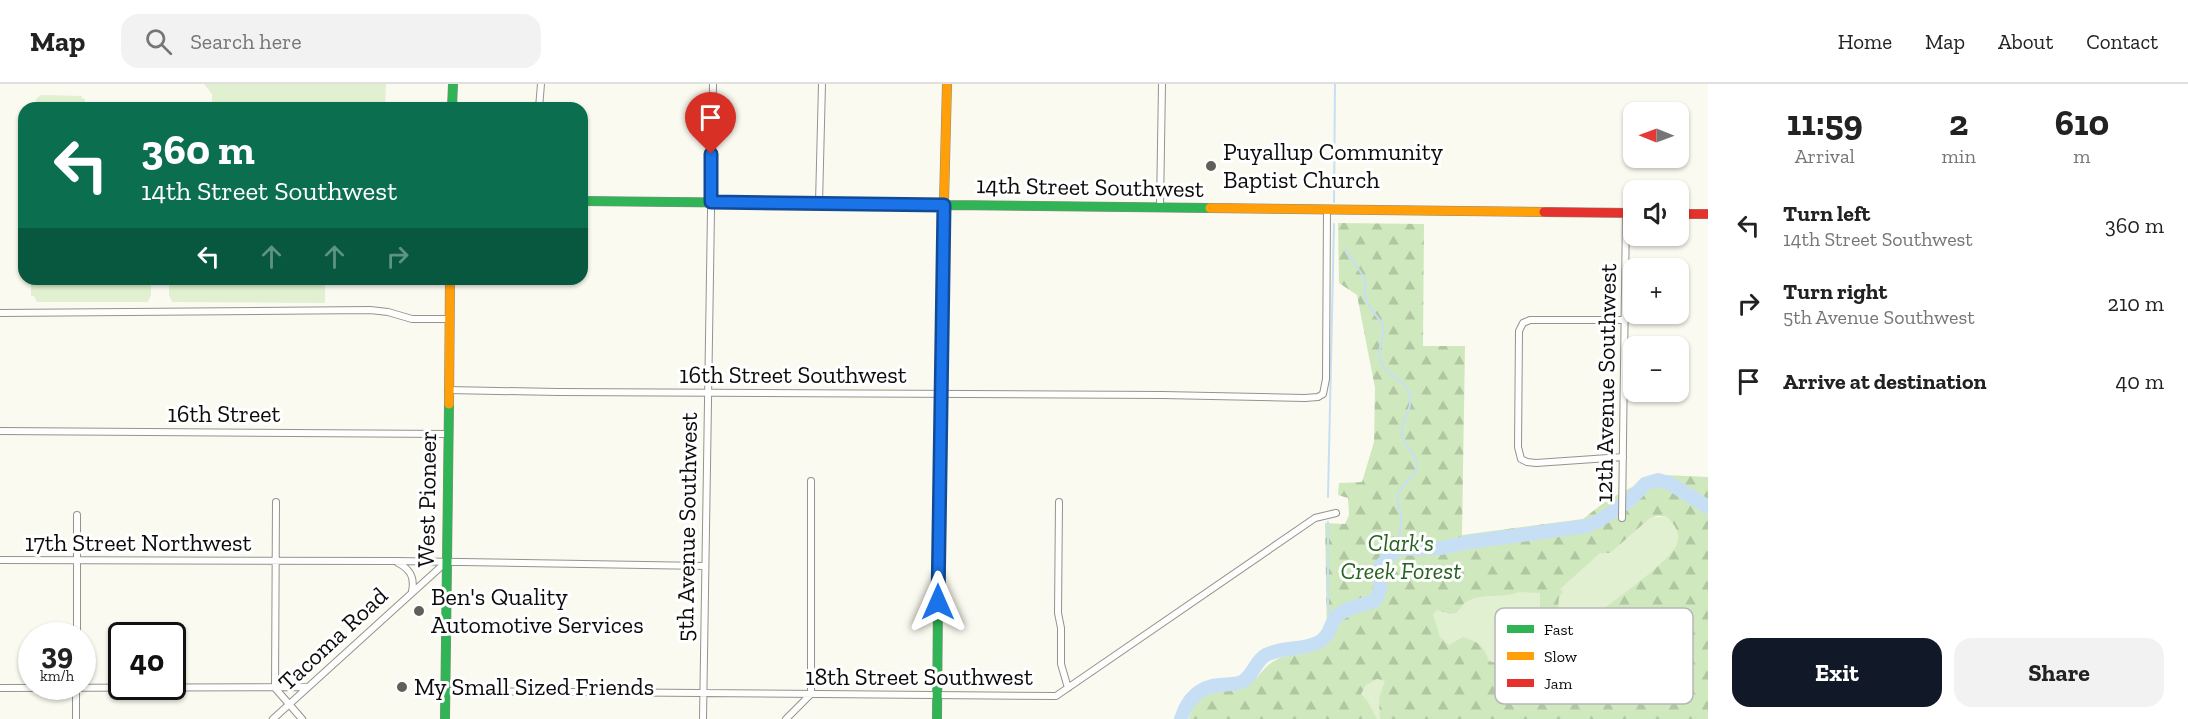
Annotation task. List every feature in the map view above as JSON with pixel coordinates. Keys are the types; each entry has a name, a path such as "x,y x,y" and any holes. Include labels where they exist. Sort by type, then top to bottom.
{"street":[{"path":"452,102 453,84"},
{"path":"540,102 541,84"},
{"name":"5th Avenue Southwest","path":"702,719 713,84"},
{"path":"819,203 822,84"},
{"path":"937,719 940,393 947,84"},
{"path":"1160,207 1162,84"},
{"name":"14th Street Southwest","path":"588,201 1623,213"},
{"name":"16th Street Southwest","path":"448,390 1318,397 1323,394 1326,379 1327,210"},
{"path":"1689,214 1708,214"},
{"name":"West Pioneer","path":"445,719 450,285"},
{"path":"0,313 370,310 385,311 412,319 450,319"},
{"path":"1623,320 1534,320 1522,325 1519,331 1518,447 1523,461 1536,463 1623,458"},
{"name":"12th Avenue Southwest","path":"1622,518 1626,324"},
{"name":"16th Street","path":"0,431 448,434"},
{"path":"786,719 811,694 812,481"},
{"path":"276,501 275,688 302,719"},
{"path":"1059,502 1058,613 1061,628 1061,663 1068,688"},
{"name":"18th Street Southwest","path":"446,691 1056,696 1315,518 1336,513"},
{"path":"77,514 77,622"},
{"name":"17th Street Northwest","path":"0,560 395,561 705,566"},
{"path":"395,561 411,573 412,591"},
{"name":"Tacoma Road","path":"273,719 446,562"},
{"path":"96,688 307,687"},
{"path":"0,688 18,688"},
{"path":"76,700 76,719"}],"green space":[{"path":"204,84 386,84 385,102 212,102 212,94"},
{"path":"41,95 82,96 85,102 36,102"},
{"name":"Clark's Creek Forest","path":"1338,223 1424,224 1423,346 1465,346 1462,535 1583,519 1606,501 1630,488 1664,475 1708,477 1708,719 1380,719 1379,698 1385,681 1377,679 1366,685 1361,694 1377,719 1189,719 1198,700 1203,696 1243,688 1274,661 1307,653 1327,639 1325,523 1345,524 1349,515 1348,498 1338,495 1339,483 1362,482 1374,442 1375,388 1357,295 1339,283"},
{"path":"31,285 151,285 148,302 37,302 34,296 31,296"},
{"path":"169,285 325,285 325,303 172,302"},
{"path":"1682,503 1708,719 1199,719 1325,658 1632,518 1661,517"}],"waterway":[{"path":"1334,202 1335,84"},
{"path":"1328,497 1334,224"},
{"path":"1346,249 1366,282 1365,295 1369,305 1383,325 1380,360 1386,370 1408,390 1411,399 1402,435 1416,459 1417,469 1398,494 1400,529 1397,541 1384,563"},
{"path":"1181,719 1190,700 1205,688 1242,682 1266,655 1279,650 1313,645 1326,636 1334,619 1340,613 1375,601 1381,587 1380,567 1398,549 1441,548 1587,526 1629,501 1645,484 1658,480 1669,483 1708,507"},
{"path":"1328,522 1328,609 1334,623"}],"traffic: fast":[{"path":"452,102 453,84"},
{"path":"588,201 1210,208"},
{"path":"937,719 940,356 944,202"},
{"path":"445,719 449,404"}],"traffic: slow":[{"path":"944,202 947,84"},
{"path":"1210,208 1544,212"},
{"path":"449,404 450,285"}],"traffic: jam":[{"path":"1544,212 1623,213"},
{"path":"1689,214 1708,214"}],"place":[{"name":"Puyallup Community Baptist Church","path":"1211,166"},
{"name":"Ben's Quality Automotive Services","path":"419,611"},
{"name":"My Small Sized Friends","path":"402,687"}],"route":[{"path":"711,154 711,202 944,205 938,602"}]}
